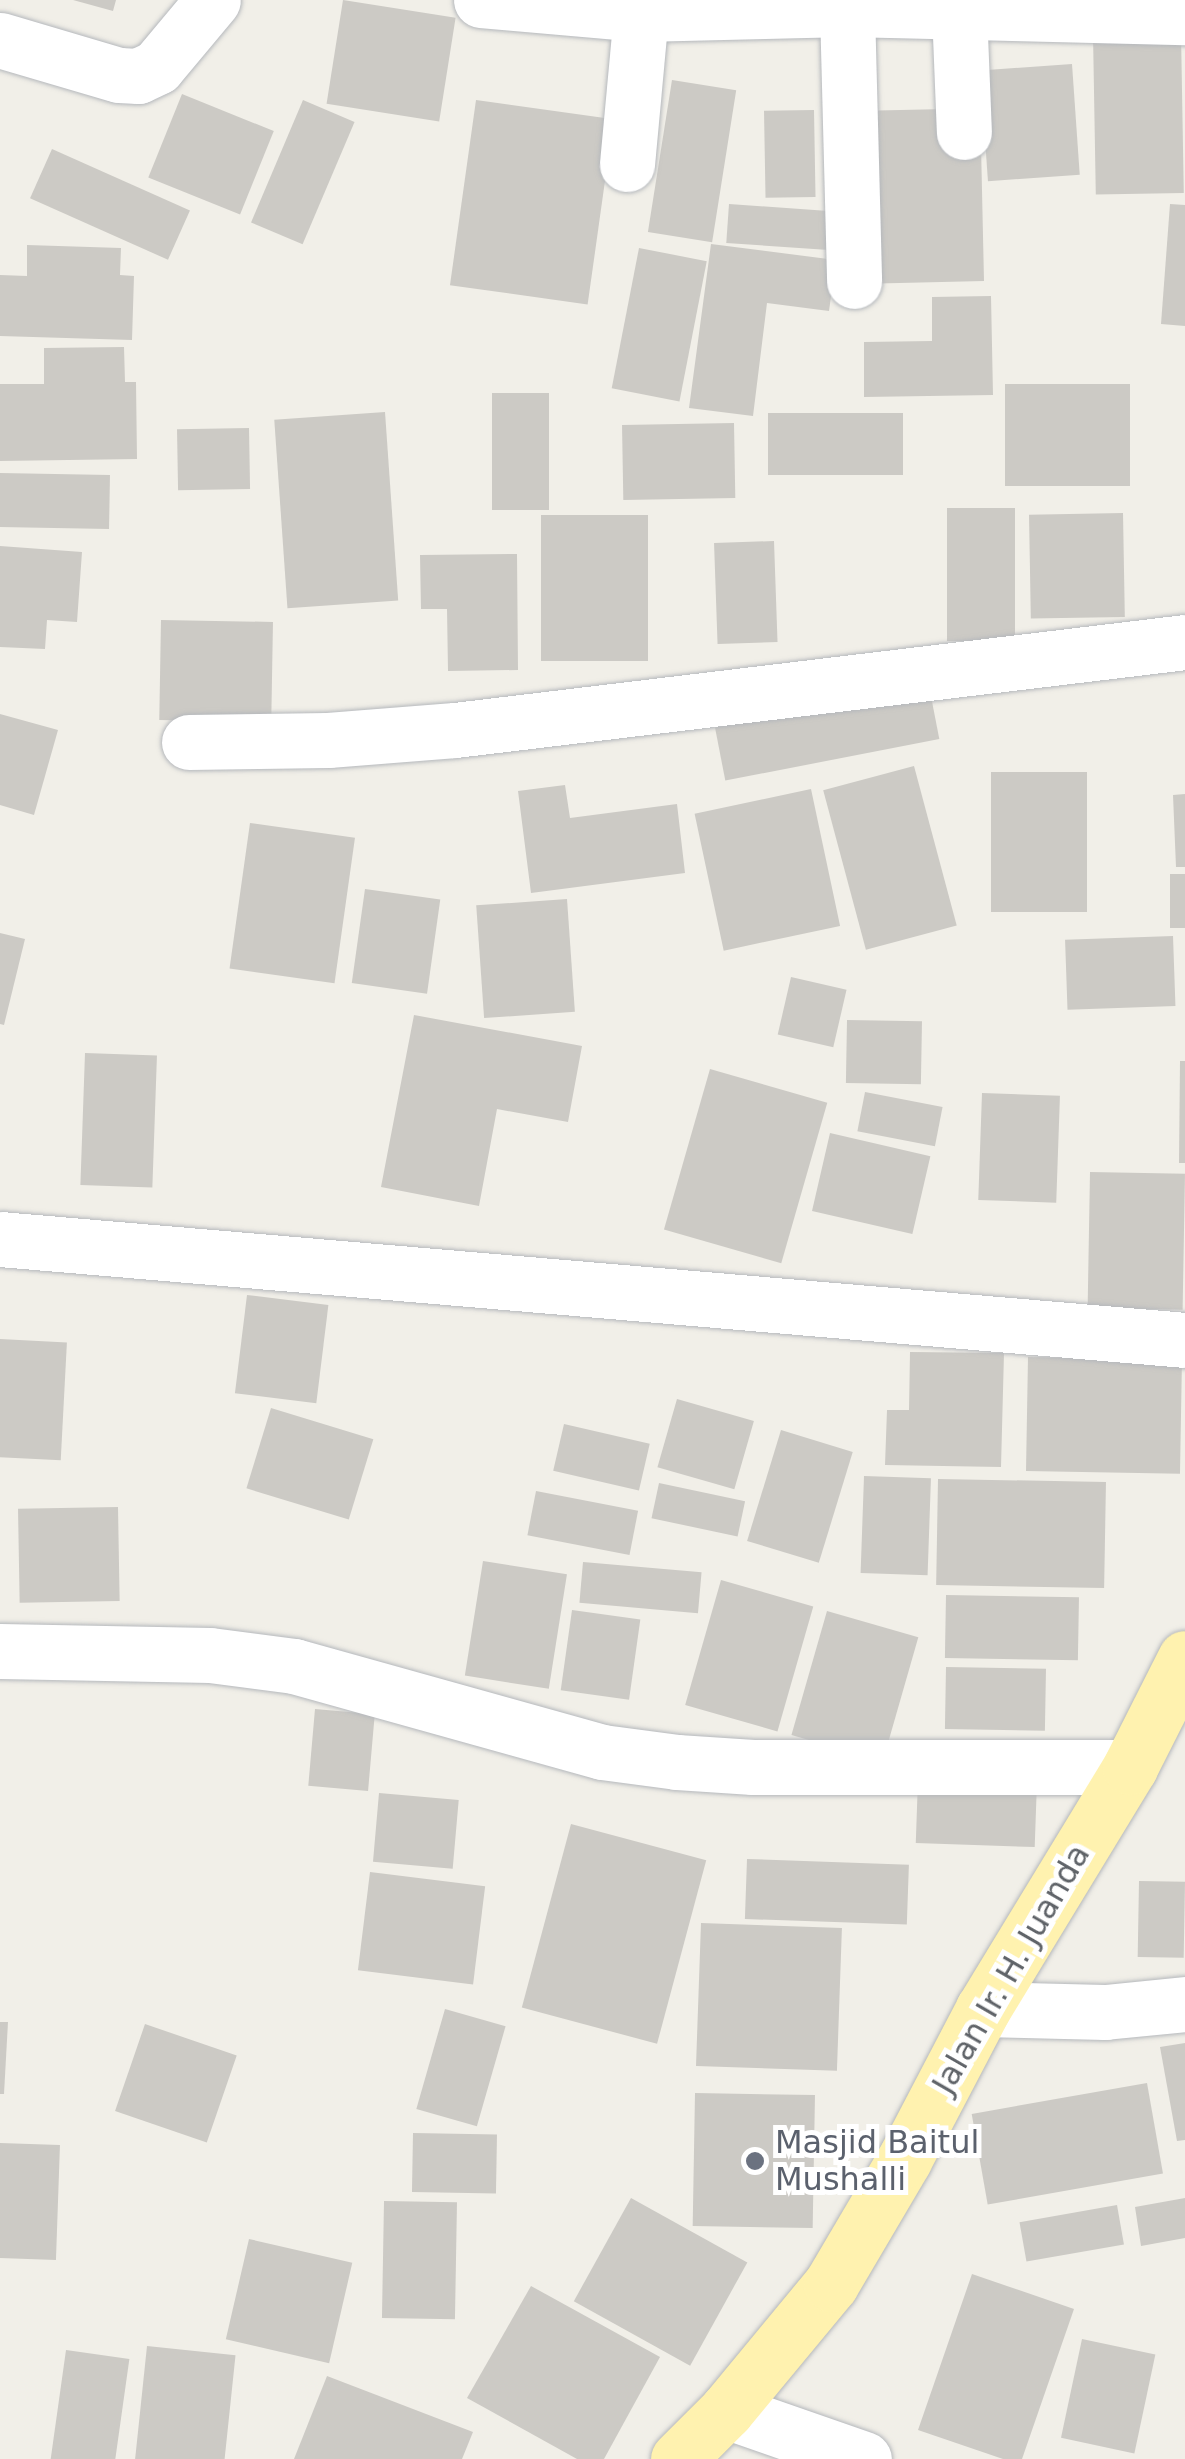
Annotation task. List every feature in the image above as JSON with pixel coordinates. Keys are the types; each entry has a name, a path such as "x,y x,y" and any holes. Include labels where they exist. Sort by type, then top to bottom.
{"main road":[{"name":"Jalan Ir. H. Juanda","path":"678,2459 726,2411 830,2284 904,2160 983,2009 1130,1767 1185,1658"}],"street":[{"path":"0,40 119,75 138,76 158,67 213,0"},
{"path":"481,0 641,14 704,7 1185,17"},
{"path":"848,9 854,281"},
{"path":"959,10 964,132"},
{"path":"627,164 641,14"},
{"path":"189,742 328,740 455,730 1185,642"},
{"path":"0,1240 1185,1340"},
{"path":"0,1651 210,1655 294,1666 602,1752 677,1762 753,1767 1130,1767"},
{"path":"983,2009 1104,2012 1185,2004"},
{"path":"726,2411 864,2459"}],"building":[{"path":"73,0 116,0 113,11"},
{"path":"343,0 456,18 439,122 327,104"},
{"path":"1181,33 1184,193 1096,195 1093,35"},
{"path":"1072,64 1080,175 988,181 980,70"},
{"path":"672,80 736,90 712,242 648,232"},
{"path":"182,94 274,131 240,215 148,177"},
{"path":"303,100 355,122 303,244 251,222"},
{"path":"476,100 614,119 588,305 450,285"},
{"path":"946,109 981,145 984,281 857,284 855,111"},
{"path":"814,110 816,197 766,198 764,111"},
{"path":"52,149 190,210 168,260 30,198"},
{"path":"729,204 839,212 836,251 726,243"},
{"path":"1170,204 1185,205 1185,326 1161,324"},
{"path":"711,244 836,260 829,311 767,303 753,416 689,408"},
{"path":"27,245 121,248 120,275 134,276 132,340 0,336 0,275 27,276"},
{"path":"639,248 707,261 679,402 612,388"},
{"path":"991,296 993,395 864,397 864,342 932,341 932,297"},
{"path":"124,347 125,382 136,382 137,459 0,461 0,384 44,384 44,348"},
{"path":"1005,384 1130,384 1130,486 1005,486"},
{"path":"492,393 549,393 549,510 492,510"},
{"path":"385,412 398,601 287,608 274,420"},
{"path":"768,413 903,413 903,475 768,475"},
{"path":"734,423 735,498 623,500 622,425"},
{"path":"249,428 250,489 178,490 177,429"},
{"path":"0,473 110,475 109,529 0,527"},
{"path":"947,508 1015,508 1015,641 947,641"},
{"path":"1123,513 1125,617 1031,619 1029,515"},
{"path":"541,515 648,515 648,661 541,661"},
{"path":"774,541 778,642 718,644 714,543"},
{"path":"0,546 82,552 77,622 47,620 45,649 0,647"},
{"path":"517,554 518,670 448,671 447,609 421,609 420,555"},
{"path":"161,620 273,622 271,722 159,720"},
{"path":"929,686 939,739 725,781 715,728"},
{"path":"0,714 58,730 34,815 0,805"},
{"path":"914,766 957,925 866,950 823,790"},
{"path":"991,772 1087,772 1087,912 991,912"},
{"path":"565,785 570,818 677,804 685,873 531,893 518,791"},
{"path":"811,789 840,926 724,951 695,814"},
{"path":"1185,794 1185,867 1176,867 1173,795"},
{"path":"250,823 355,838 335,983 230,969"},
{"path":"1170,874 1185,874 1185,928 1170,928"},
{"path":"365,889 440,900 427,994 352,983"},
{"path":"567,899 575,1012 484,1018 476,905"},
{"path":"0,933 25,939 4,1025 0,1024"},
{"path":"1173,936 1175,1006 1068,1010 1065,940"},
{"path":"791,977 847,990 833,1047 778,1034"},
{"path":"414,1015 582,1046 568,1122 497,1109 479,1206 381,1187"},
{"path":"847,1020 922,1021 921,1084 846,1083"},
{"path":"85,1053 157,1056 152,1187 80,1185"},
{"path":"1180,1061 1185,1061 1185,1163 1179,1163"},
{"path":"710,1069 827,1103 781,1263 664,1230"},
{"path":"865,1092 943,1107 935,1146 857,1131"},
{"path":"982,1093 1060,1096 1056,1203 978,1200"},
{"path":"830,1133 930,1156 912,1234 812,1211"},
{"path":"1090,1172 1185,1174 1183,1310 1088,1308"},
{"path":"247,1295 328,1305 316,1403 235,1393"},
{"path":"0,1339 67,1343 61,1460 0,1457"},
{"path":"910,1352 1004,1353 1001,1467 885,1465 887,1410 909,1410"},
{"path":"1028,1357 1182,1360 1180,1474 1026,1471"},
{"path":"677,1399 754,1421 734,1489 657,1467"},
{"path":"271,1408 373,1439 349,1520 246,1488"},
{"path":"564,1424 650,1444 639,1491 553,1471"},
{"path":"781,1430 853,1452 819,1563 747,1541"},
{"path":"864,1476 931,1478 928,1575 861,1573"},
{"path":"938,1479 1106,1482 1104,1588 936,1585"},
{"path":"659,1483 745,1501 738,1537 652,1518"},
{"path":"536,1491 638,1511 630,1555 527,1535"},
{"path":"118,1507 120,1601 20,1603 18,1509"},
{"path":"483,1561 567,1574 549,1689 465,1676"},
{"path":"583,1562 702,1572 698,1613 579,1603"},
{"path":"721,1580 813,1606 777,1731 685,1705"},
{"path":"946,1595 1079,1597 1078,1660 945,1658"},
{"path":"572,1610 640,1620 629,1700 561,1690"},
{"path":"827,1611 918,1637 883,1761 791,1735"},
{"path":"946,1667 1046,1669 1045,1731 945,1729"},
{"path":"315,1709 375,1714 368,1791 308,1786"},
{"path":"918,1779 1037,1783 1035,1847 916,1843"},
{"path":"379,1793 459,1800 453,1869 373,1862"},
{"path":"571,1824 706,1860 657,2044 522,2008"},
{"path":"747,1859 909,1865 907,1925 745,1919"},
{"path":"370,1872 485,1886 473,1984 358,1970"},
{"path":"1139,1881 1185,1882 1184,1958 1138,1957"},
{"path":"701,1923 842,1928 837,2071 696,2066"},
{"path":"445,2009 506,2026 477,2126 416,2109"},
{"path":"0,2022 8,2022 4,2094 0,2094"},
{"path":"145,2024 237,2056 207,2143 115,2111"},
{"path":"1185,2043 1185,2140 1177,2141 1160,2047"},
{"path":"1147,2083 1163,2174 988,2205 972,2114"},
{"name":"Masjid Baitul Mushalli","path":"695,2093 815,2095 813,2228 693,2226"},
{"path":"413,2133 497,2134 496,2193 412,2192"},
{"path":"0,2143 60,2145 56,2260 0,2258"},
{"path":"631,2198 747,2262 690,2366 574,2301"},
{"path":"1185,2198 1185,2238 1141,2246 1135,2207"},
{"path":"384,2201 457,2202 455,2319 382,2318"},
{"path":"1117,2205 1124,2244 1026,2262 1020,2222"},
{"path":"249,2239 352,2263 329,2363 226,2339"},
{"path":"972,2274 1074,2309 1022,2459 1003,2459 918,2430"},
{"path":"531,2286 660,2357 604,2459 577,2459 467,2398"},
{"path":"1082,2339 1155,2355 1134,2453 1061,2438"},
{"path":"147,2346 236,2355 225,2459 135,2459"},
{"path":"66,2350 129,2359 115,2459 51,2459"},
{"path":"327,2376 473,2432 462,2459 294,2459"}],"place":[{"name":"Masjid Baitul Mushalli","path":"755,2161"}]}
